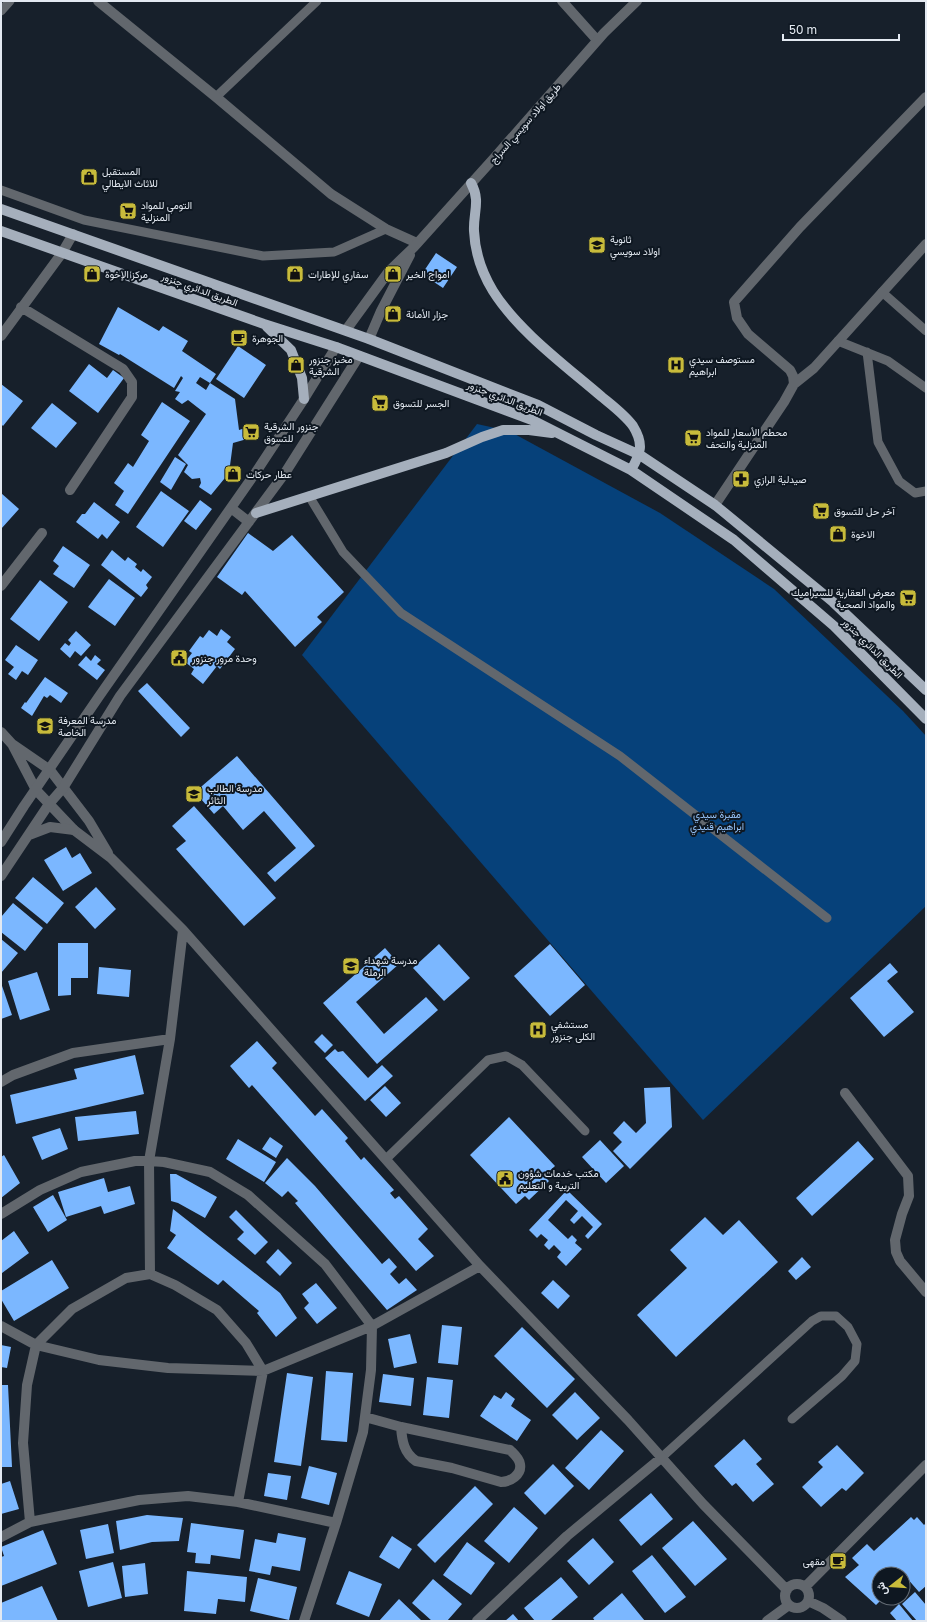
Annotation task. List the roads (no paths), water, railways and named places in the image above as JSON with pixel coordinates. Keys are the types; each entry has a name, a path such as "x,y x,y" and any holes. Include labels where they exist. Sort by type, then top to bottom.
{"main road":[{"path":"471,184 476,196 473,229 476,249 484,273 494,291 510,314 529,333 630,421 639,436 640,455 630,470"},
{"name":"الطريق الدائري جنزور","path":"1,209 346,330 538,405 596,435 640,455 715,504 833,602 926,690"},
{"name":"الطريق الدائري جنزور","path":"1,231 264,324 336,347 532,420 630,470 734,540 834,626 926,719"},
{"path":"264,324 291,350 302,378 304,399"},
{"path":"256,513 446,453 482,437 503,430 529,430 560,434"}],"street":[{"path":"98,1 216,97 331,194 386,229 416,245"},
{"path":"562,1 597,40"},
{"name":"طريق اولاد سويسي السراج","path":"416,245 597,40 637,1"},
{"path":"794,384 793,376 790,370 748,334 737,318 734,302 800,227 926,97"},
{"path":"1,336 62,252 73,234"},
{"path":"715,504 784,402 794,384 814,368 926,244"},
{"path":"346,330 389,271 416,245"},
{"path":"369,339 381,311 416,245"},
{"path":"21,307 123,369 132,382 132,398 70,490"},
{"path":"1,842 100,695 231,508 304,399 336,347"},
{"path":"1,876 49,804 63,788 120,696 285,473 359,356"},
{"path":"231,508 249,522"},
{"path":"1,586 42,533"},
{"path":"1,732 12,744 50,770 89,821 111,858"},
{"path":"12,744 36,790 74,830 111,858 183,930 480,1266 628,1420 703,1504 787,1590"},
{"path":"29,835 50,827 74,830"},
{"path":"150,1274 148,1161 170,1039 183,930"},
{"path":"1,1082 13,1075 73,1053 170,1039"},
{"path":"844,1093 908,1176 909,1196 902,1214 895,1240 896,1252 900,1261 926,1292"},
{"path":"1,1214 40,1190 81,1172 135,1161 164,1162 210,1172 248,1195 325,1264 372,1326 371,1370 363,1432 336,1523 304,1621"},
{"path":"1,1326 36,1345 99,1360 168,1368 263,1371 372,1326 480,1266"},
{"path":"30,1522 23,1443 27,1386 36,1345 72,1309 126,1278 150,1274 175,1285 217,1310 246,1344 263,1371 238,1502"},
{"path":"365,1417 401,1427 510,1450 516,1456 520,1464 519,1471 514,1478 507,1482 500,1482 452,1468 416,1461 411,1458 404,1448 401,1427"},
{"path":"477,1621 567,1536 661,1458"},
{"path":"806,1587 926,1465"},
{"path":"1,1537 30,1522 139,1500 188,1496 238,1502 336,1523"},
{"path":"767,1621 790,1605 799,1607 804,1606 808,1602 810,1596 806,1587 801,1584 790,1586 786,1595 790,1605"},
{"path":"808,1602 823,1608 842,1621"}],"lane":[{"path":"1,11 10,1"},
{"path":"216,97 317,1"},
{"path":"1,190 84,220 263,256 334,252 386,229"},
{"path":"882,292 926,330"},
{"path":"838,341 888,361 926,388"},
{"path":"867,352 878,442 899,481 915,493 926,491"},
{"path":"309,496 343,552 401,613 620,756 827,918"},
{"path":"386,1160 488,1060 506,1056 522,1066 585,1131"},
{"path":"661,1458 812,1321 822,1316 836,1316 848,1327 857,1344 855,1361 842,1376 792,1419"}],"place":[{"name":"المستقبل للاثاث الايطالي","path":"89,177"},
{"name":"التومي للمواد المنزلية","path":"128,211"},
{"name":"ثانوية اولاد سويسي","path":"597,245"},
{"name":"مركز الإخوة","path":"92,274"},
{"name":"سفاري للإطارات","path":"295,274"},
{"name":"امواج الخير","path":"393,274"},
{"name":"جزار الأمانة","path":"393,314"},
{"name":"الجوهرة","path":"239,338"},
{"name":"مخبز جنزور الشرقية","path":"296,365"},
{"name":"مستوصف سيدي ابراهيم","path":"676,365"},
{"name":"الجسر للتسوق","path":"380,403"},
{"name":"جنزور الشرقية للتسوق","path":"251,432"},
{"name":"محطم الأسعار للمواد المنزلية والتحف","path":"693,438"},
{"name":"عطار حركات","path":"233,474"},
{"name":"صيدلية الرازي","path":"741,479"},
{"name":"آخر حل للتسوق","path":"821,511"},
{"name":"الاخوة","path":"838,534"},
{"name":"معرض العقارية للسيراميك والمواد الصحية","path":"908,598"},
{"name":"وحدة مرور جنزور","path":"179,658"},
{"name":"مدرسة المعرفة الخاصة","path":"45,726"},
{"name":"مدرسة الطالب الثائر","path":"194,794"},
{"name":"مدرسة شهداء الرملة","path":"351,966"},
{"name":"مستشفي الكلى جنزور","path":"538,1030"},
{"name":"مكتب خدمات شؤون التربية و التعليم","path":"505,1179"},
{"name":"مقهى","path":"838,1561"}],"park label":[{"name":"مقبرة سيدي ابراهيم قنيدي","path":"717,820"}]}
